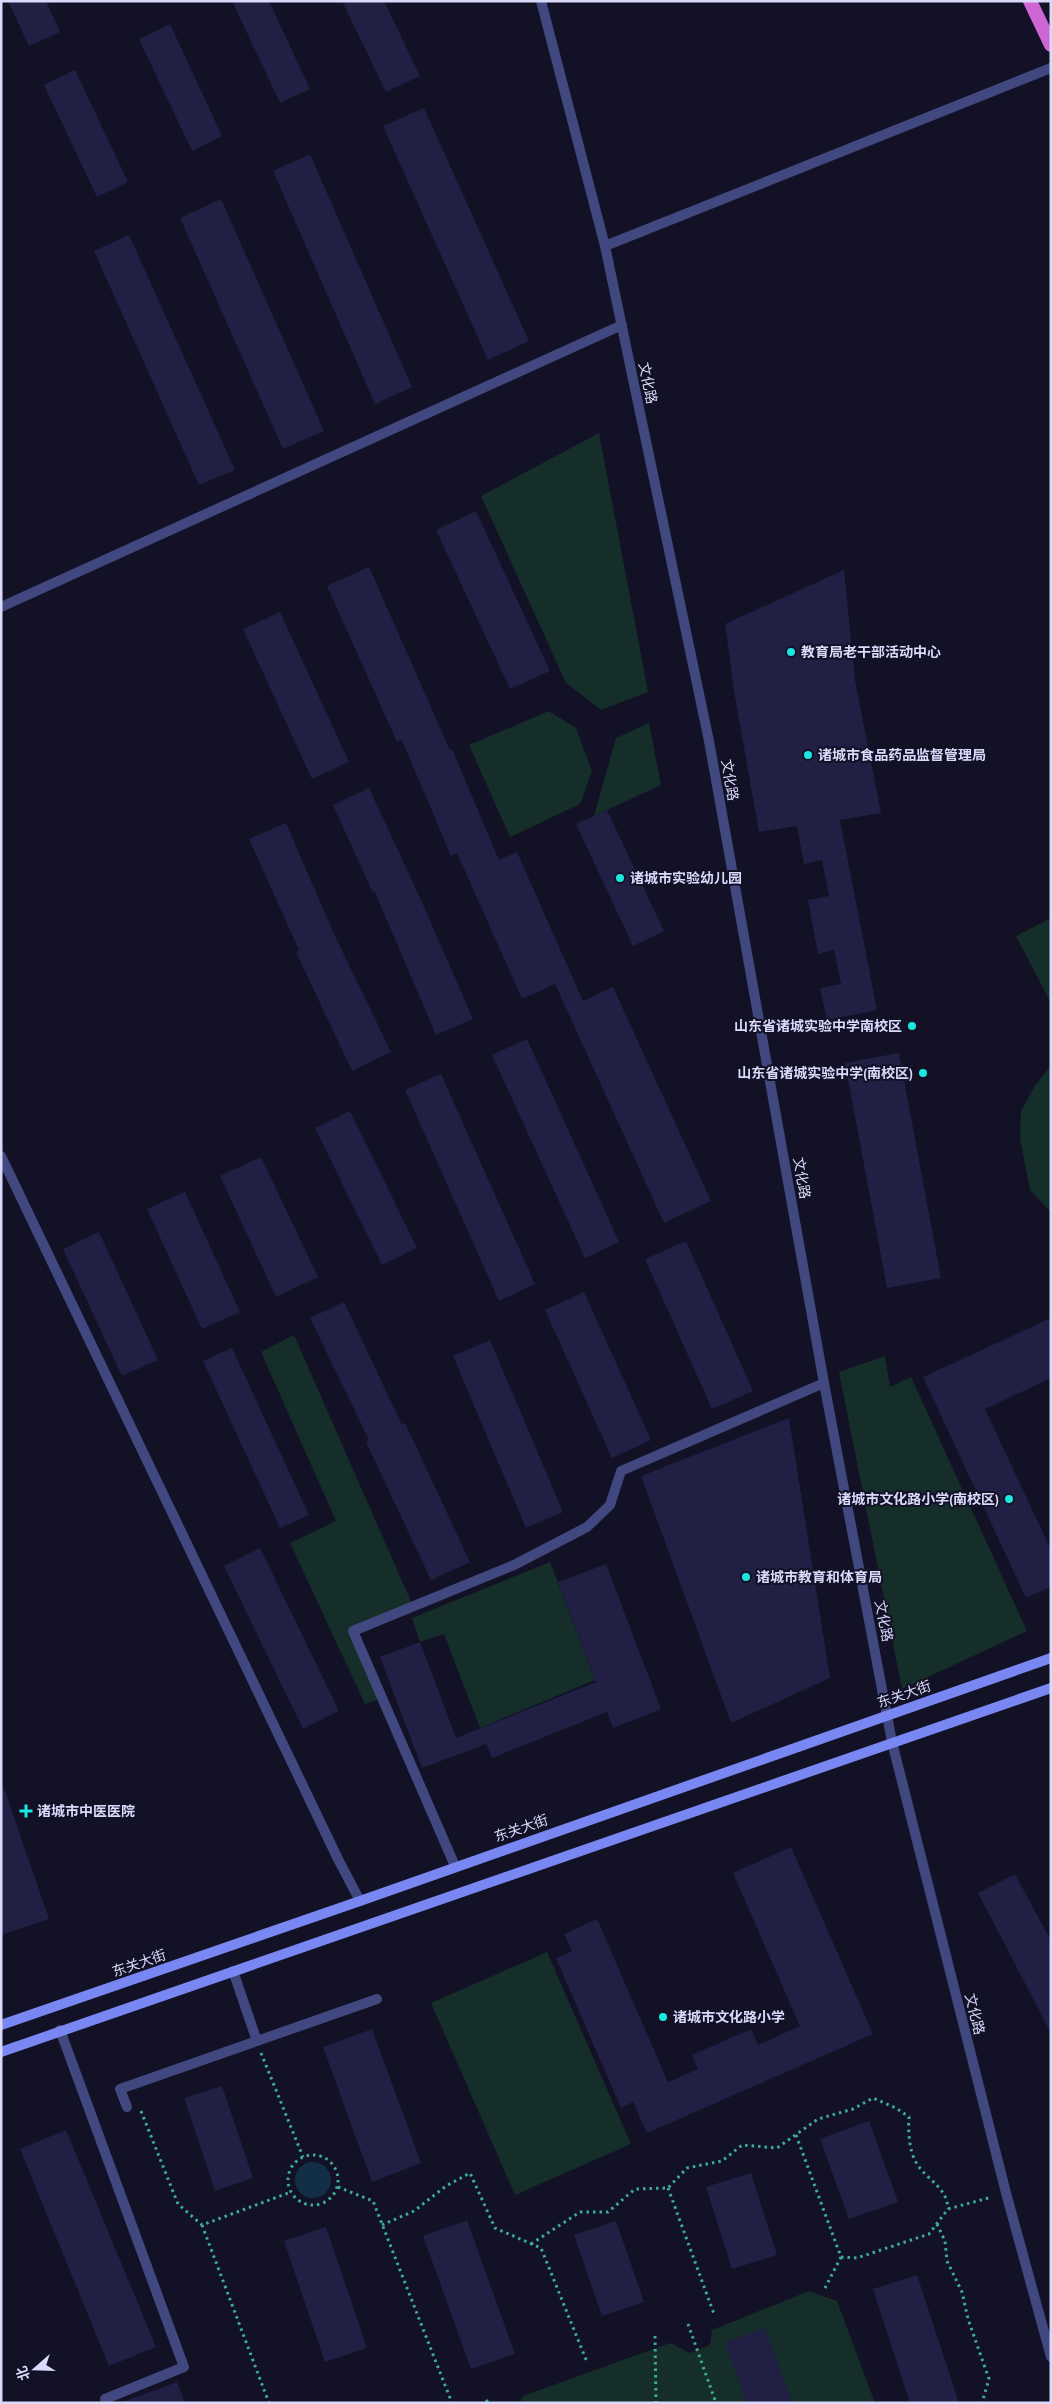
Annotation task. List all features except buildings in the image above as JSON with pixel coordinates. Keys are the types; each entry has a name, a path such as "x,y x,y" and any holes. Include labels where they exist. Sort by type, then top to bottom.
{"highway":[{"path":"1030,1 1051,45"}],"main road":[{"name":"东关大街","path":"1,2024 360,1901 455,1866 1051,1658"},
{"path":"1,2052 1051,1688"}],"street":[{"name":"文化路","path":"541,1 605,246 710,740 824,1383 892,1742 1006,2193 1051,2356"},
{"path":"605,246 1051,68"},
{"path":"1,607 622,325"},
{"path":"1,1156 338,1859 360,1901"},
{"path":"455,1866 353,1631 514,1565 579,1532 610,1505 621,1471 824,1383"},
{"path":"233,1971 257,2041"},
{"path":"127,2107 120,2089 377,1999"},
{"path":"60,2030 184,2367 106,2399 107,2403"}],"path":[{"path":"257,2041 303,2157"},
{"path":"131,2085 178,2204 202,2225 269,2403"},
{"path":"531,2244 580,2212 608,2212 635,2189 668,2188 687,2168 722,2161 742,2145 777,2148 818,2119 853,2108 873,2098 896,2108 909,2117 908,2132 917,2164 948,2198 948,2209 929,2234 857,2258 841,2257"},
{"path":"796,2134 841,2257 825,2288"},
{"path":"319,2155 337,2170 338,2187 328,2201 312,2206 296,2199 291,2192 288,2184 291,2168 303,2157 319,2155"},
{"path":"382,2225 414,2211 446,2186 470,2173 495,2228 541,2248 587,2362"},
{"path":"338,2187 373,2201 452,2403"},
{"path":"668,2188 714,2314"},
{"path":"202,2225 291,2192"},
{"path":"948,2209 1006,2193"},
{"path":"937,2224 945,2241 947,2261 962,2292 974,2338 989,2379 982,2403"},
{"path":"688,2324 716,2403"},
{"path":"655,2336 656,2403"}],"green space":[{"path":"599,433 648,692 601,710 566,683 481,496"},
{"path":"549,711 576,728 592,771 580,804 510,837 469,745"},
{"path":"649,723 661,785 594,816 616,738"},
{"path":"1051,918 1051,1003 1016,936"},
{"path":"1051,1065 1051,1212 1030,1190 1020,1139 1021,1111 1035,1086"},
{"path":"294,1335 413,1606 353,1631 381,1699 365,1704 290,1543 336,1521 261,1352"},
{"path":"885,1356 890,1387 911,1377 1027,1631 902,1689 839,1372"},
{"path":"550,1562 595,1680 480,1728 444,1634 420,1642 412,1618"},
{"path":"547,1952 631,2144 515,2195 431,2003"},
{"path":"809,2291 837,2301 875,2403 520,2403 523,2396 670,2343 690,2353 710,2345 712,2330"}],"water":[{"path":"313,2162 326,2167 331,2180 326,2193 313,2198 300,2193 295,2180 300,2167"}],"place":[{"name":"教育局老干部活动中心","path":"791,652"},
{"name":"诸城市食品药品监督管理局","path":"808,755"},
{"name":"诸城市实验幼儿园","path":"620,878"},
{"name":"山东省诸城实验中学南校区","path":"912,1026"},
{"name":"山东省诸城实验中学(南校区)","path":"923,1073"},
{"name":"诸城市文化路小学(南校区)","path":"1009,1499"},
{"name":"诸城市教育和体育局","path":"746,1577"},
{"name":"诸城市中医医院","path":"26,1811"},
{"name":"诸城市文化路小学","path":"663,2017"}]}
